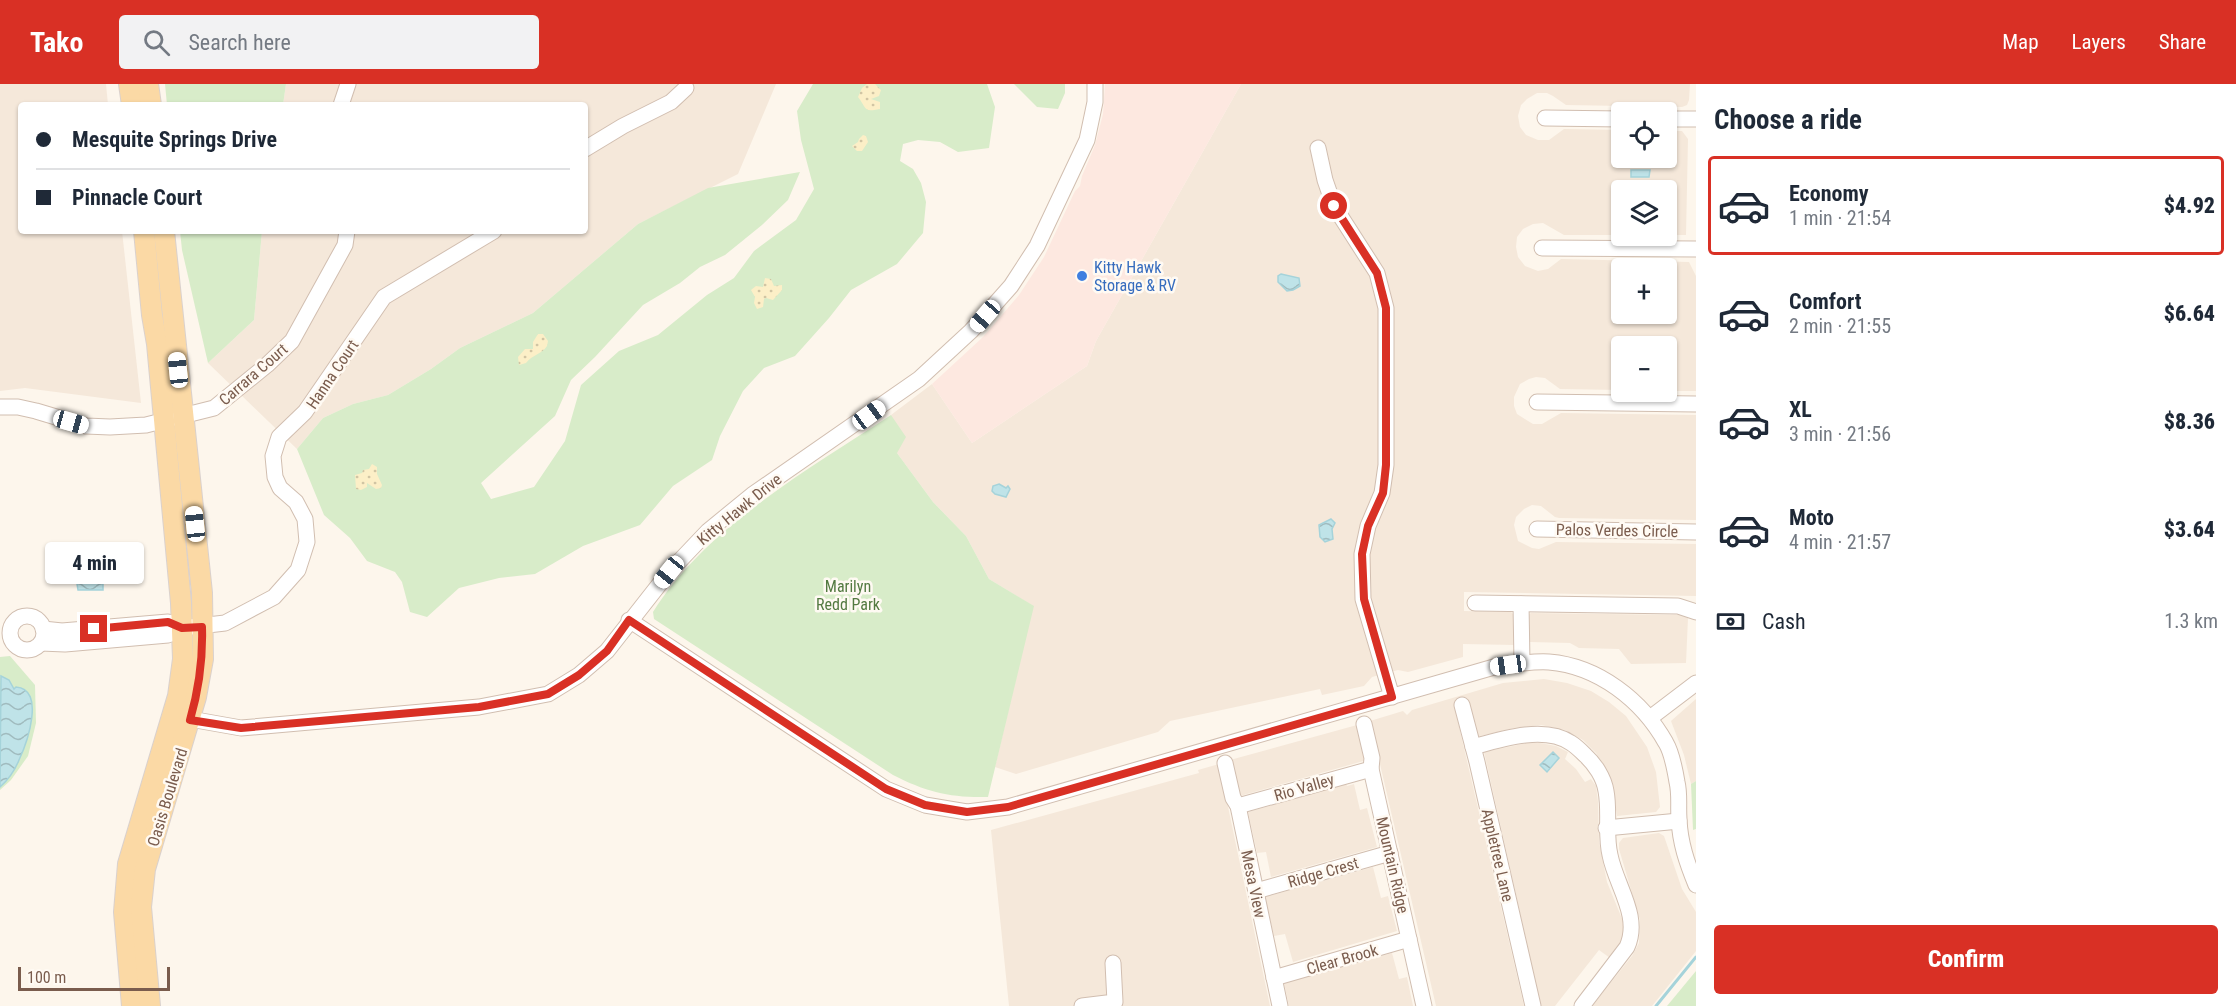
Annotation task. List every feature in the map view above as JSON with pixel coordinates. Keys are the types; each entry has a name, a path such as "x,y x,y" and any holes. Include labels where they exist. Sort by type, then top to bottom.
{"main road":[{"path":"129,84 132,102"},
{"path":"148,84 151,102"},
{"name":"Oasis Boulevard","path":"144,234 157,344 183,659 178,696 181,717 142,888 142,934 150,1006"},
{"name":"Oasis Boulevard","path":"132,1006 124,921 124,890 128,864 181,717 196,697 203,659 202,593 164,234"}],"street":[{"path":"342,102 348,84"},
{"name":"Kitty Hawk Drive","path":"181,717 241,728 479,707 548,694 579,675 607,651 629,620 669,572 708,531 752,495 919,379 971,331 1003,295 1037,246 1087,140 1095,102 1095,84"},
{"path":"588,147 623,126 671,102 686,88"},
{"path":"1545,118 1611,119"},
{"path":"1677,119 1696,119"},
{"path":"1318,148 1334,206 1377,273 1386,308 1386,465 1383,493 1368,526 1362,554 1364,599 1392,697"},
{"name":"Carrara Court","path":"0,407 27,409 86,426 122,426 164,421 214,408 267,365 291,341 345,245 347,234"},
{"name":"Hanna Court","path":"42,636 62,631 168,622 182,628 202,627 225,623 274,597 298,570 307,542 305,519 296,502 280,488 275,477 273,456 279,437 305,412 384,297 487,234"},
{"path":"1542,248 1696,249"},
{"path":"1538,402 1696,404"},
{"name":"Palos Verdes Circle","path":"1537,529 1696,531"},
{"path":"1475,603 1678,606 1696,612"},
{"path":"1521,604 1522,663"},
{"path":"24,616 35,618 40,622 42,636 32,649 27,650 17,647 6,639 14,622 24,616"},
{"path":"629,620 886,789 925,805 967,812 1008,807 1494,667 1548,662 1579,667 1617,687 1650,718 1667,745 1678,784 1683,855 1696,885"},
{"path":"1650,718 1696,682"},
{"name":"Appletree Lane","path":"1462,705 1533,1006"},
{"name":"Mountain Ridge","path":"1364,723 1372,758 1371,769 1424,1006"},
{"path":"1473,747 1513,736 1542,734 1570,742 1589,758 1600,773 1606,790 1606,828 1610,856 1629,911 1632,936 1627,947 1581,1006"},
{"name":"Mesa View","path":"1226,763 1233,798 1238,806 1280,1006"},
{"name":"Rio Valley","path":"1238,806 1371,769"},
{"path":"1606,828 1679,821"},
{"name":"Ridge Crest","path":"1256,891 1390,853"},
{"name":"Clear Brook","path":"1274,978 1409,939"},
{"path":"1082,1006 1115,1002 1113,963"}],"shaded area":[{"path":"0,84 106,84 108,102 18,102 18,234 122,234 141,403 25,388 0,391"},
{"path":"286,84 776,84 738,174 638,224 533,313 460,348 388,395 353,404 323,418 297,449 208,363 254,320 262,234 588,234 588,102 283,102"},
{"name":"Kitty Hawk Storage & RV","path":"1105,84 1241,84 1096,341 1087,366 972,443 932,384 983,337 1019,295 1044,257 1075,191 1080,186 1095,145 1103,114"},
{"path":"1241,84 1690,84 1689,100 1687,105 1682,107 1677,107 1677,102 1611,102 1611,106 1566,105 1547,93 1537,93 1521,105 1518,116 1520,127 1526,135 1538,140 1549,140 1564,129 1611,130 1611,168 1677,168 1677,131 1682,131 1688,139 1686,235 1677,235 1677,180 1611,180 1611,235 1564,235 1543,223 1533,224 1523,229 1517,237 1516,247 1518,257 1525,266 1538,271 1548,269 1561,259 1611,260 1611,324 1677,324 1677,262 1689,262 1696,276 1696,391 1677,391 1677,336 1611,336 1611,390 1560,389 1545,378 1536,377 1520,384 1514,397 1514,406 1517,414 1533,424 1542,424 1561,413 1696,415 1696,520 1559,518 1541,506 1532,505 1516,517 1514,525 1518,541 1539,549 1556,542 1696,544 1696,596 1464,592 1464,611 1511,612 1514,615 1515,645 1463,644 1463,657 1408,672 1398,670 1372,677 1364,686 1322,695 1320,689 1170,721 1158,732 1016,774 995,767 1033,606 989,579 966,536 933,502 897,453 891,415 932,384 972,443 1087,366 1096,341"},
{"path":"1531,613 1681,615 1688,618 1686,663 1631,664 1619,649 1579,648 1570,643 1530,642 1527,640 1528,615"},
{"path":"1544,679 1567,683 1591,691 1626,716 1647,747 1656,772 1660,807 1656,812 1617,816 1612,783 1604,765 1583,740 1565,730 1541,725 1514,728 1476,737 1466,702 1454,705 1524,1006 1436,1006 1370,721 1403,711 1407,715 1412,710 1503,683"},
{"path":"1696,699 1696,781 1691,784 1684,755 1671,721"},
{"path":"1357,725 1367,760 1240,796 1230,760"},
{"path":"1527,743 1556,746 1568,752 1565,759 1585,782 1591,779 1596,786 1599,842 1607,882 1625,926 1623,939 1610,958 1599,950 1555,1006 1541,1006 1484,752"},
{"path":"1219,764 1270,1006 1009,1006 991,830 1199,773 1198,770"},
{"path":"1346,784 1347,786 1354,784 1360,810 1367,808 1377,847 1271,877 1266,852 1257,853 1248,812"},
{"path":"1659,833 1664,836 1682,889 1696,912 1696,951 1652,1006 1592,1006 1632,956 1639,943 1640,920 1619,843 1623,838"},
{"path":"1373,867 1381,898 1388,896 1397,931 1293,962 1285,934 1274,936 1265,897"},
{"path":"1392,953 1399,979 1407,977 1413,1006 1289,1006 1284,983"}],"green space":[{"path":"165,84 286,84 283,102 167,102"},
{"path":"813,84 987,84 995,107 989,148 958,152 940,142 918,140 903,144 900,161 913,169 921,183 926,202 923,233 897,264 851,290 795,356 764,368 743,391 720,436 712,460 673,486 640,525 583,546 535,574 499,578 459,588 427,617 410,612 402,582 395,572 367,561 350,538 324,515 297,449 323,418 353,404 388,395 460,348 533,313 638,224 708,188 800,172 788,200 762,225 725,255 700,267 680,283 643,305 571,380 555,416 481,483 491,499 534,487 565,441 581,385 619,351 658,335 707,295 734,278 754,251 796,220 814,189 801,140 797,111"},
{"path":"1014,84 1065,84 1065,93 1058,109 1037,107"},
{"path":"180,234 262,234 254,320 208,363"},
{"name":"Marilyn Redd Park","path":"891,415 906,437 897,453 933,502 966,536 989,579 1034,606 988,797 939,793 893,775 654,619 653,612 675,581 730,526 793,479"},
{"path":"10,656 35,685 36,723 28,756 11,780 0,790 0,657"},
{"path":"1696,781 1696,829 1693,830 1691,784"},
{"path":"1696,971 1696,1006 1667,1006"}],"sand":[{"path":"867,84 875,84 881,90 879,96 871,99 880,102 880,109 866,109 858,97 862,88"},
{"path":"863,135 866,136 868,142 862,151 857,151 852,146"},
{"path":"765,278 771,279 774,286 782,285 782,290 773,300 764,299 763,307 757,309 751,290 756,286 763,287"},
{"path":"538,334 543,334 548,341 547,346 526,363 519,365 518,357 525,349 533,349 533,342"},
{"path":"372,464 377,467 381,488 376,489 367,483 367,487 361,490 356,489 355,475 369,469"}],"water":[{"path":"1631,170 1650,170 1649,177 1631,177"},
{"path":"1281,274 1299,278 1300,286 1287,291 1278,282 1278,276"},
{"path":"999,484 1006,488 1008,486 1010,489 1006,497 992,491 993,486"},
{"path":"1331,519 1335,523 1332,529 1333,539 1325,542 1320,537 1319,525"},
{"path":"78,567 103,571 103,590 78,590 76,578"},
{"path":"1,676 9,680 14,689 16,687 25,690 30,697 32,718 17,764 0,787"},
{"path":"1553,752 1559,758 1547,772 1540,765"}],"waterway":[{"path":"1656,1006 1696,957"}],"place":[{"name":"Kitty Hawk Storage & RV","path":"1082,276"}],"route":[{"path":"94,629 168,622 182,628 202,627 203,659 190,720 241,728 479,707 548,694 579,675 607,651 629,620 886,789 925,805 967,812 1008,807 1392,697 1364,599 1362,554 1368,526 1383,493 1386,465 1386,308 1377,273 1334,206"}]}
